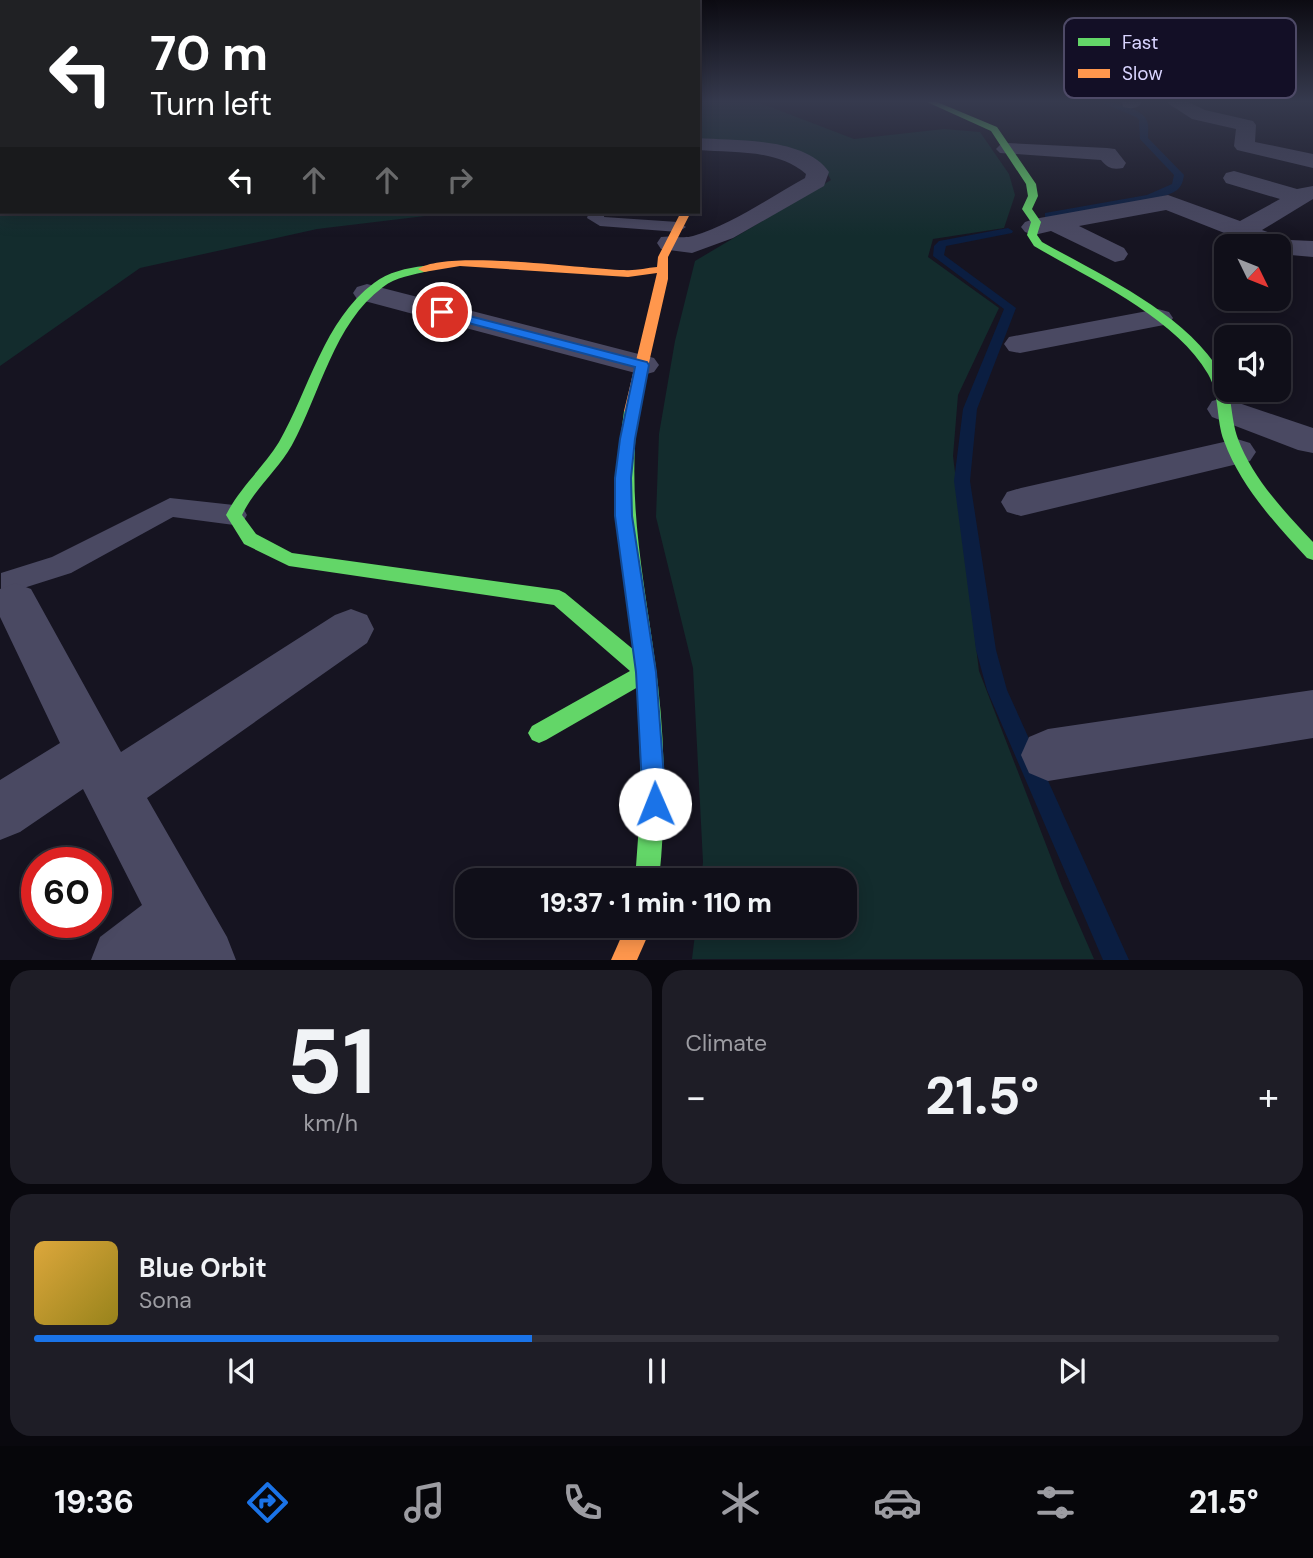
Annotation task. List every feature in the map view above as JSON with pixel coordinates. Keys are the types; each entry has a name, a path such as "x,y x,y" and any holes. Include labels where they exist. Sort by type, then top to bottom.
{"street":[{"path":"674,235 692,245 724,233 816,181 817,172 809,163 793,156 720,147"},
{"path":"1247,147 1313,162"},
{"path":"1007,149 1107,154 1115,163"},
{"path":"1007,149 1031,184 1033,196 1027,209 1036,222 1115,254"},
{"path":"1234,178 1304,194 1242,231"},
{"path":"1313,250 1287,248 1168,202 1044,225 1032,235 1038,244 1158,318 1194,349 1214,371 1231,439 1237,452 1281,520 1313,553"},
{"path":"649,868 654,827 655,781 646,672 624,516 623,490 627,439 664,269 663,257 685,214"},
{"path":"646,672 559,598 289,559 252,543 241,533 234,515 243,494 270,466 284,445 352,310 379,284 418,270 460,263 628,274 664,269"},
{"path":"367,293 643,365"},
{"path":"1020,344 1158,318"},
{"path":"1224,409 1311,441"},
{"path":"1021,502 1237,452"},
{"path":"13,592 102,771 192,937 122,960"},
{"path":"0,813 102,771 351,629"},
{"path":"540,733 646,672"},
{"path":"1048,755 1313,714"},
{"path":"624,960 634,938"}],"lane":[{"path":"596,214 595,218 600,221 674,235"},
{"path":"13,592 170,507 234,515"}],"green space":[{"path":"739,147 990,147 1009,174 1015,195 1004,228 933,239 928,257 999,308 958,395 953,456 979,671 1062,886 1094,959 692,959 695,938 857,938 857,868 702,868 693,668 656,517 659,434 675,341 695,261 831,180 823,165 810,157"},
{"path":"0,214 529,214 425,216 317,229 140,268 0,366"}],"waterway":[{"path":"1049,215 1114,205 1172,189 1177,185 1179,175 1152,147"},
{"path":"1008,231 943,243 939,246 938,256 1010,308 970,409 962,481 986,650 997,690 1116,960"}],"traffic: fast":[{"path":"1006,147 1031,184 1033,196 1027,209 1036,222 1032,235 1038,244 1158,316 1198,352 1217,379 1229,433 1247,473 1267,501 1313,553"},
{"path":"424,269 400,275 378,285 349,316 325,359 284,446 245,495 234,515 250,539 289,559 559,598 646,672 539,733"},
{"path":"631,411 625,506 645,661 652,743 653,797 648,868"}],"traffic: slow":[{"path":"631,411 662,279 663,257 685,214"},
{"path":"424,269 460,263 628,274 664,269"},
{"path":"624,960 634,938"}],"route":[{"path":"442,312 643,365 627,439 623,478 624,516 646,672 655,804"}]}
